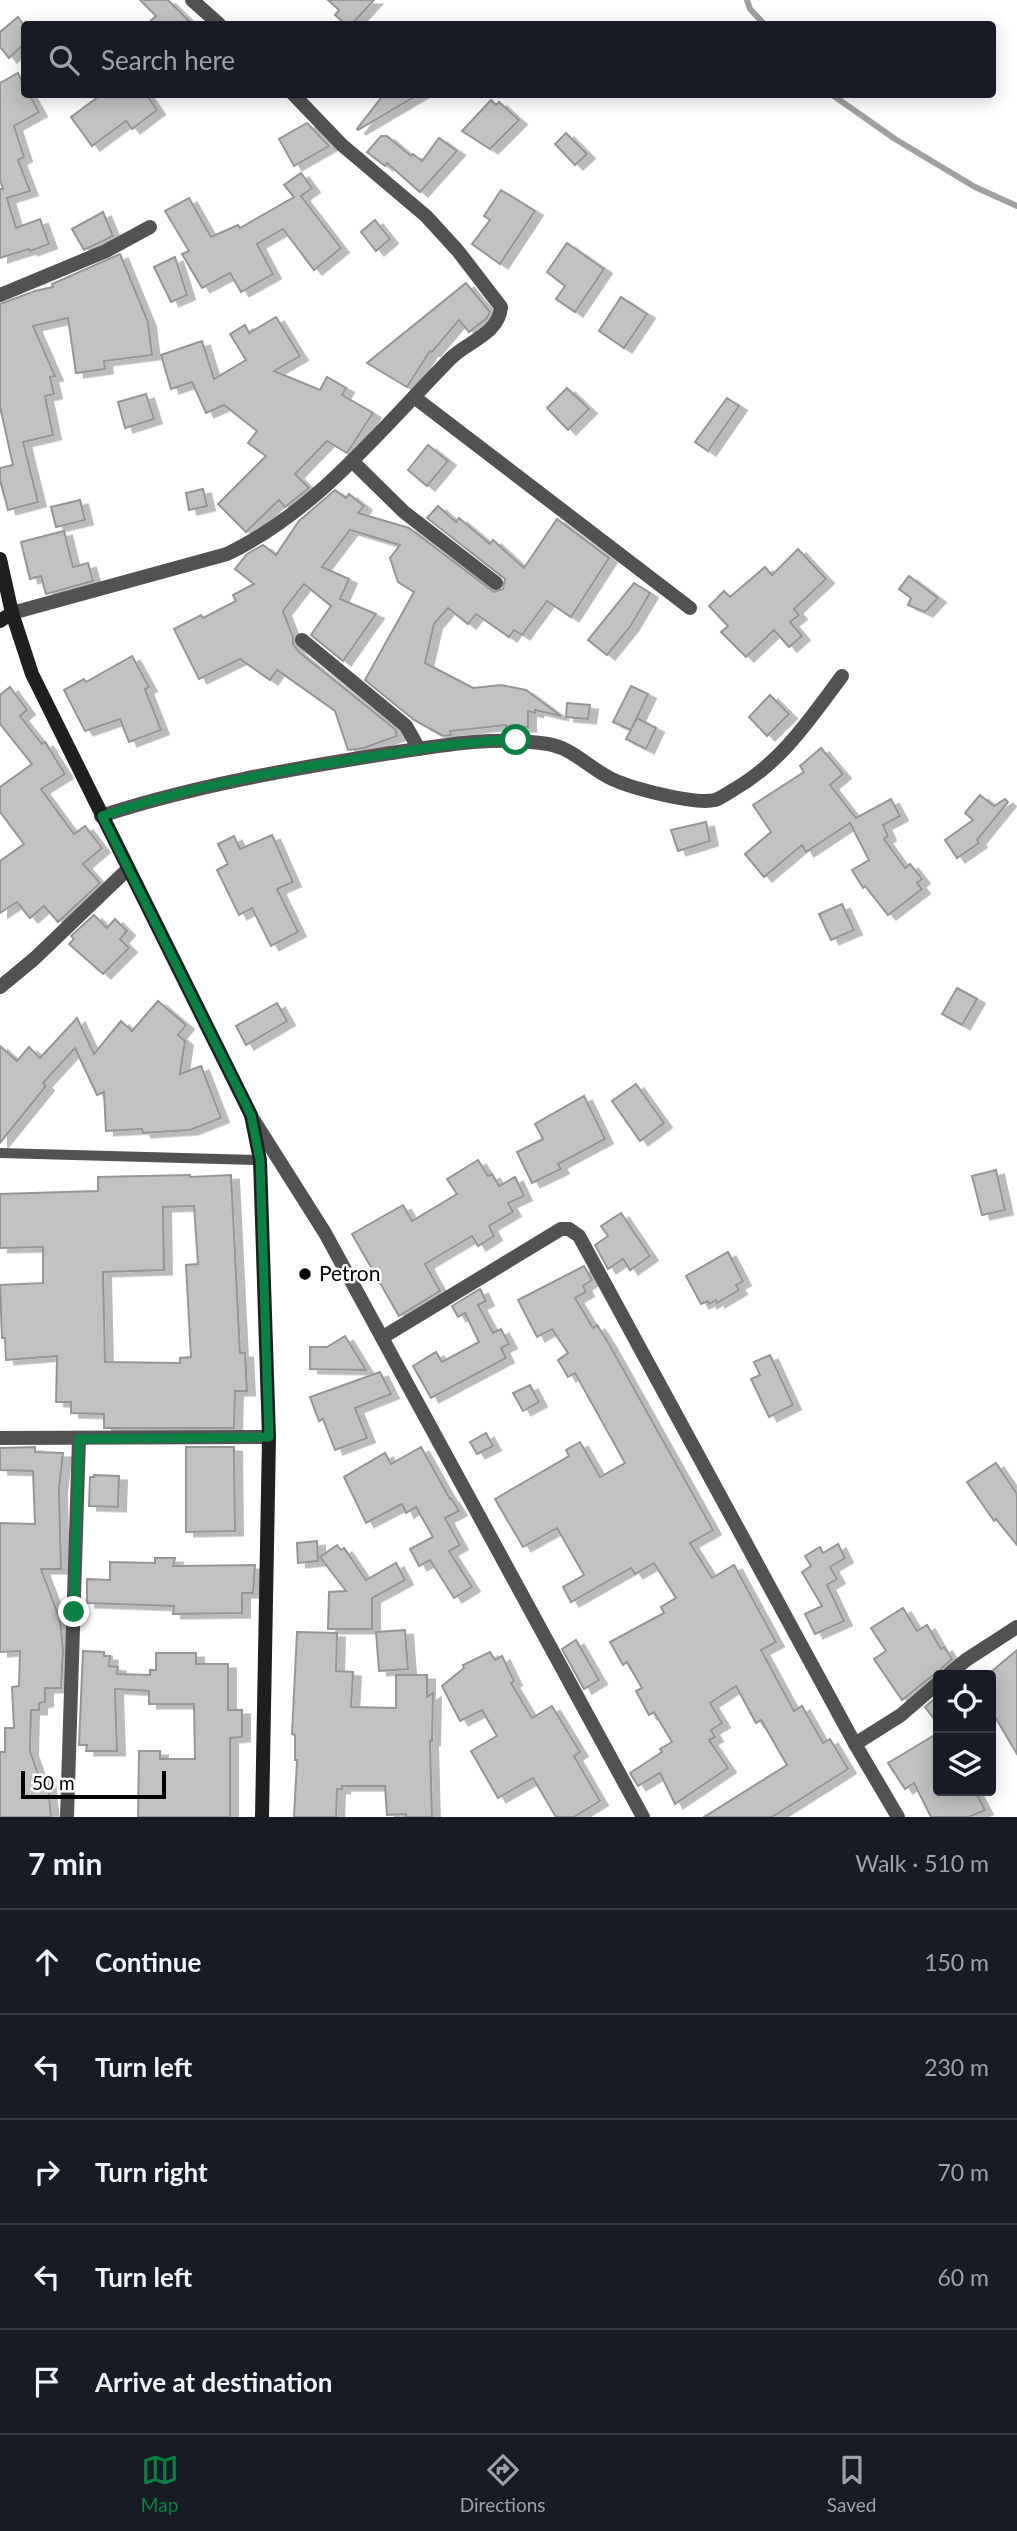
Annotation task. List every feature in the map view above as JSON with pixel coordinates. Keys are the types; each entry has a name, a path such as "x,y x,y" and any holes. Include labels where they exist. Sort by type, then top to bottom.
{"main road":[{"path":"0,559 6,617 251,1115 260,1160 269,1437 262,1817"}],"street":[{"path":"192,0 216,21"},
{"path":"6,617 227,554 251,542 309,499 352,461 453,356 497,323 501,307 458,251 426,216 342,145 297,98"},
{"path":"0,295 107,251 150,227"},
{"path":"414,397 690,608"},
{"path":"352,461 404,512 496,583"},
{"path":"302,640 405,726 419,749"},
{"path":"102,816 154,799 294,768 444,744 516,740 551,744 570,752 611,779 645,790 688,799 715,800 746,783 792,743 842,676"},
{"path":"0,987 34,959 128,869"},
{"path":"251,1115 324,1233 383,1337 643,1817"},
{"path":"383,1337 561,1229 574,1231 855,1744 898,1817"},
{"path":"0,1438 269,1437"},
{"path":"67,1817 79,1439"},
{"path":"954,1670 1017,1627"},
{"path":"855,1744 901,1715 933,1687"}],"lane":[{"path":"0,1153 260,1160"}],"building":[{"path":"140,0 168,0 189,21 150,21 156,16"},
{"path":"328,0 374,0 355,21 342,21 335,15 339,10"},
{"path":"18,17 21,21 21,47 9,58 0,47 0,32"},
{"path":"18,73 21,80 21,98 31,98 39,112 14,126 24,157 18,160 30,191 7,198 16,228 40,219 49,244 0,258 0,189 3,189 0,180 0,83"},
{"path":"97,98 149,98 157,110 132,129 126,121 92,146 71,117"},
{"path":"381,98 412,98 358,130"},
{"path":"491,100 496,105 499,102 519,120 490,149 462,131"},
{"path":"307,123 329,146 294,166 279,139"},
{"path":"566,133 587,154 575,165 555,144"},
{"path":"381,136 387,136 411,156 413,154 422,161 439,138 457,151 420,192 387,163 385,166 367,152"},
{"path":"301,173 312,188 301,196 341,248 314,270 283,229 257,244 273,274 241,292 230,273 202,288 182,254 189,251 165,211 189,198 211,237 238,225 240,228 294,197 284,185"},
{"path":"501,190 535,211 500,264 472,244 490,220 484,216"},
{"path":"103,212 113,236 84,250 72,229"},
{"path":"375,220 390,239 376,251 361,232"},
{"path":"567,243 604,269 575,312 556,299 565,286 547,272"},
{"path":"120,254 148,322 152,355 104,361 105,369 76,373 68,318 33,326 55,376 50,377 54,394 45,396 53,435 23,442 38,502 8,510 0,480 0,468 13,465 0,407 0,304 53,287 52,284"},
{"path":"175,257 187,295 171,302 154,267"},
{"path":"466,283 490,312 487,318 469,332 459,320 432,352 430,351 407,387 367,363"},
{"path":"621,297 647,314 624,348 599,331"},
{"path":"276,317 300,356 274,371 320,390 327,377 346,388 342,395 373,413 347,453 327,441 295,474 309,488 285,507 279,500 246,532 218,504 266,456 248,443 257,431 224,405 206,413 192,382 171,389 161,355 202,341 214,379 246,360 230,334 245,325 249,333"},
{"path":"567,388 589,409 568,430 547,408"},
{"path":"146,394 154,419 125,428 118,402"},
{"path":"727,398 739,406 708,451 695,442"},
{"path":"428,445 448,461 427,486 408,470"},
{"path":"203,489 207,506 189,510 186,493"},
{"path":"335,490 346,498 349,494 364,506 358,513 409,528 494,592 503,589 505,579 427,518 438,506 456,522 459,518 490,544 493,540 524,568 557,519 609,558 571,617 547,601 522,635 514,630 509,637 476,614 468,624 448,608 434,624 425,663 473,688 501,685 526,690 561,716 528,711 528,727 506,728 506,725 450,731 451,735 443,736 414,720 365,680 414,592 398,582 390,558 400,545 350,530 322,567 349,579 340,599 376,614 343,661 311,635 331,606 304,584 283,611 293,644 299,652 395,729 397,736 364,748 348,750 335,711 277,670 270,680 240,659 199,679 174,629 236,601 233,595 254,584 235,569 247,554 263,545 276,555 299,521"},
{"path":"80,500 85,520 56,527 51,507"},
{"path":"64,531 73,567 88,563 93,581 46,594 41,576 30,579 21,542"},
{"path":"798,549 826,579 794,609 799,615 790,622 802,636 789,647 774,630 746,657 721,632 728,626 709,606 724,591 730,597 765,567 772,575"},
{"path":"909,576 938,598 925,612 908,605 911,598 899,589"},
{"path":"634,583 650,593 630,627 607,655 588,640"},
{"path":"132,656 149,687 145,689 161,730 129,742 120,719 85,731 64,690 84,679 86,682"},
{"path":"631,686 648,694 631,730 613,722"},
{"path":"10,687 27,710 20,716 42,744 45,742 65,774 41,789 74,834 85,826 102,848 83,864 100,883 58,922 44,906 30,918 17,902 0,913 0,861 24,844 0,812 0,787 32,764 0,724 0,695"},
{"path":"770,695 789,714 767,736 749,717"},
{"path":"567,703 590,705 588,719 566,717"},
{"path":"637,718 656,728 646,749 626,739"},
{"path":"821,748 843,774 830,785 856,818 891,799 900,816 883,825 888,836 884,839 905,868 910,864 922,879 917,883 922,889 888,915 865,886 863,888 852,870 869,860 850,823 806,852 802,845 764,877 745,854 771,832 753,805 804,772 800,766"},
{"path":"980,795 994,806 1005,799 1008,802 977,840 979,843 957,858 945,840 973,820 965,813"},
{"path":"706,822 710,841 678,851 671,830"},
{"path":"272,835 293,882 277,889 298,932 271,946 252,908 239,915 217,870 228,864 218,844 234,836 240,849"},
{"path":"842,904 854,930 831,940 819,914"},
{"path":"94,915 107,928 115,919 127,931 120,939 129,948 103,974 69,944 74,939 71,936"},
{"path":"957,988 977,999 962,1025 942,1014"},
{"path":"158,1001 186,1025 178,1035 185,1041 180,1074 201,1066 221,1118 190,1130 143,1133 142,1129 106,1131 104,1092 97,1095 75,1048 43,1083 46,1086 0,1143 0,1046 17,1061 29,1047 40,1058 77,1018 94,1054 121,1021 132,1031"},
{"path":"277,1003 287,1021 246,1045 236,1026"},
{"path":"636,1084 664,1123 640,1141 612,1101"},
{"path":"584,1096 605,1139 558,1164 561,1169 532,1183 517,1152 543,1139 535,1124"},
{"path":"478,1160 488,1176 492,1174 499,1186 515,1177 524,1196 508,1203 513,1212 489,1226 494,1236 478,1246 472,1236 425,1264 440,1291 399,1316 352,1234 403,1205 412,1221 457,1194 447,1179"},
{"path":"996,1170 1005,1210 982,1215 972,1176"},
{"path":"231,1175 240,1353 245,1353 247,1391 235,1391 234,1428 104,1428 104,1414 71,1413 71,1402 56,1402 57,1356 6,1360 5,1338 2,1338 0,1285 43,1283 43,1247 0,1248 0,1194 98,1191 98,1177","holes":["194,1206 198,1264 186,1265 191,1357 180,1358 180,1363 105,1362 103,1272 164,1270 163,1207"]},
{"path":"621,1213 650,1256 630,1270 623,1259 608,1269 595,1245 608,1236 601,1226"},
{"path":"728,1252 743,1281 736,1285 739,1290 717,1303 716,1300 701,1304 686,1276"},
{"path":"584,1266 592,1280 583,1286 586,1292 575,1298 593,1328 597,1325 609,1344 713,1530 690,1543 712,1578 734,1565 776,1642 761,1650 794,1711 802,1706 823,1743 830,1739 848,1769 772,1817 704,1817 787,1765 761,1720 756,1723 736,1686 710,1703 722,1723 711,1730 715,1737 709,1740 728,1768 675,1804 660,1773 638,1786 630,1773 662,1752 660,1749 672,1742 654,1712 649,1715 636,1691 642,1688 627,1662 623,1665 610,1642 664,1613 661,1607 676,1598 654,1563 635,1574 631,1568 571,1602 563,1587 584,1575 557,1528 523,1547 495,1499 569,1456 566,1450 580,1442 600,1477 625,1463 575,1373 568,1377 558,1360 568,1353 552,1329 537,1337 518,1300"},
{"path":"480,1289 486,1301 478,1305 493,1333 501,1329 509,1344 501,1348 506,1358 431,1398 413,1366 436,1352 442,1362 479,1342 465,1313 458,1317 452,1306"},
{"path":"345,1336 366,1370 310,1369 310,1347 327,1347"},
{"path":"770,1355 793,1405 769,1417 751,1379 760,1375 754,1362"},
{"path":"380,1372 391,1394 355,1408 367,1438 335,1450 323,1419 319,1421 310,1397"},
{"path":"530,1385 539,1402 523,1411 513,1393"},
{"path":"486,1433 493,1446 477,1454 470,1442"},
{"path":"35,1447 35,1452 63,1453 59,1489 61,1569 41,1569 60,1620 63,1650 61,1688 45,1688 45,1702 39,1703 39,1710 31,1710 30,1751 39,1777 47,1776 51,1817 0,1817 0,1752 5,1752 5,1728 14,1728 12,1687 19,1686 20,1651 0,1652 0,1523 35,1524 33,1471 0,1470 0,1448"},
{"path":"186,1447 234,1447 235,1531 186,1532"},
{"path":"421,1447 459,1511 445,1518 460,1545 449,1551 472,1587 454,1598 430,1560 419,1566 410,1549 433,1537 416,1507 406,1513 402,1504 366,1523 344,1477 385,1453 391,1464"},
{"path":"996,1463 1017,1494 1017,1545 996,1519 994,1521 967,1482"},
{"path":"119,1476 118,1507 89,1506 90,1477"},
{"path":"317,1541 318,1561 298,1563 297,1543"},
{"path":"838,1544 845,1558 830,1567 837,1579 827,1585 844,1621 815,1634 805,1614 822,1606 802,1572 811,1566 805,1556 820,1547 823,1553"},
{"path":"337,1545 341,1550 344,1548 366,1580 396,1563 405,1580 372,1598 372,1629 328,1629 329,1592 346,1591 320,1557"},
{"path":"155,1558 175,1558 173,1566 255,1565 253,1593 242,1593 242,1613 173,1614 174,1606 87,1603 87,1579 110,1580 110,1562 155,1563"},
{"path":"903,1608 917,1631 927,1625 941,1649 944,1647 952,1659 941,1670 933,1670 933,1676 902,1700 874,1659 886,1651 871,1628"},
{"path":"405,1630 408,1669 379,1671 376,1632"},
{"path":"297,1632 337,1633 336,1671 353,1672 351,1707 396,1708 396,1675 427,1675 427,1697 433,1693 430,1741 432,1817 387,1815 385,1786 342,1786 342,1789 337,1789 336,1817 294,1817 297,1760 295,1735 292,1734"},
{"path":"576,1640 599,1680 584,1689 562,1649"},
{"path":"1017,1650 1017,1754 996,1718 996,1670 993,1670"},
{"path":"83,1651 104,1652 104,1656 110,1656 109,1666 118,1667 117,1674 150,1675 150,1670 156,1670 156,1653 196,1653 196,1664 228,1664 228,1710 242,1710 242,1737 230,1738 230,1817 138,1817 139,1751 160,1751 160,1759 195,1759 194,1704 149,1704 149,1691 115,1689 117,1751 86,1751 87,1745 79,1745"},
{"path":"490,1652 495,1660 502,1656 514,1681 511,1683 532,1718 552,1706 580,1752 574,1756 600,1801 574,1817 556,1817 533,1778 498,1798 471,1751 497,1736 482,1710 460,1721 442,1686 464,1668 463,1665"},
{"path":"933,1700 933,1717 925,1707"},
{"path":"933,1736 933,1796 978,1796 985,1810 969,1817 931,1817 914,1783 905,1789 888,1763"}],"waterway":[{"path":"747,0 750,9 761,21"},
{"path":"837,98 895,139 975,187 1017,206"}],"place":[{"name":"Petron","path":"305,1274"}],"route":[{"path":"74,1612 79,1439 269,1437 260,1160 251,1115 102,816 154,799 294,768 444,744 516,740"}]}
